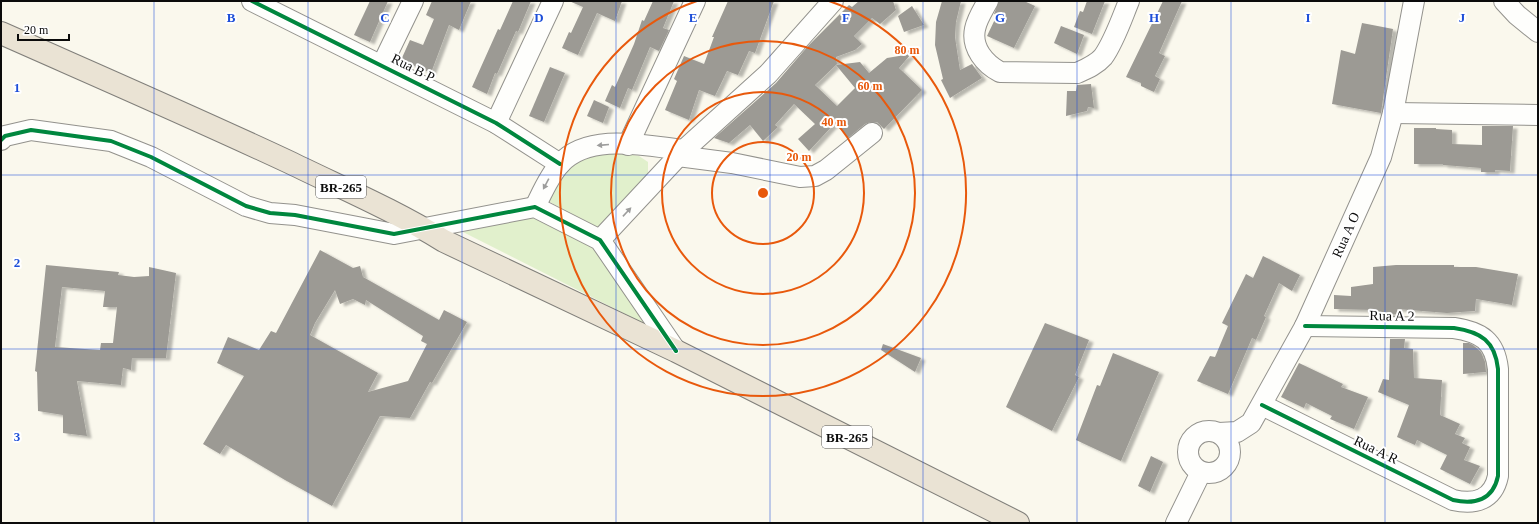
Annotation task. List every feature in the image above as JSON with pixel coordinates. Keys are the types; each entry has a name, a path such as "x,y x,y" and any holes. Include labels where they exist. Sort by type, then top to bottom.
{"highway":[{"name":"BR-265","path":"1,33 323,178 425,229 444,241 676,351 1018,523"}],"street":[{"name":"Rua B P","path":"252,1 496,123 560,164"},
{"path":"382,65 413,1"},
{"path":"496,123 554,1"},
{"path":"628,145 694,1"},
{"path":"600,240 681,153 768,74 833,1"},
{"path":"983,10 975,30 975,41 979,53 992,67 1000,72 1077,73 1102,58 1109,47 1129,1"},
{"name":"Rua A O","path":"1230,455 1262,405 1305,326 1381,157 1393,113 1414,1"},
{"path":"1504,1 1517,15 1538,32"},
{"path":"1393,113 1538,115"},
{"path":"1,140 5,136 31,130 111,141 151,157 246,206 270,213 301,216 394,234 534,207 600,240 676,351"},
{"path":"534,207 549,179 560,164 579,150 601,144 628,145 681,153 800,177 815,176 826,170 872,133"},
{"name":"Rua A 2","path":"1305,326 1454,328 1472,331 1493,349 1497,360 1498,369 1498,476 1492,492 1483,499"},
{"name":"Rua A R","path":"1262,405 1453,500 1474,502 1483,499"},
{"path":"1219,433 1227,440 1229,444 1230,455 1225,467 1214,473 1200,472 1189,459 1188,454 1190,443 1193,438 1208,430 1219,433 1237,432 1251,423"},
{"path":"1176,523 1200,472"}],"green space":[{"path":"614,152 639,156 648,162 648,176 597,228 548,201 566,173 577,161 592,154"},
{"path":"535,216 594,247 649,326 463,232"}],"building":[{"path":"370,1 388,1 370,42 354,35"},
{"path":"432,1 471,1 459,30 449,25 431,73 401,60 410,40 423,45 434,19 426,15"},
{"path":"513,1 531,1 518,32 516,31 497,74 495,73 487,94 472,87 498,29 500,30"},
{"path":"569,1 622,1 615,21 597,13 578,55 562,48 583,7"},
{"path":"653,1 674,1 663,28 669,30 659,51 650,47 632,90 628,88 620,108 605,101 612,85 615,87 634,44 642,20 644,21"},
{"path":"728,1 774,1 755,53 749,51 738,75 727,71 715,96 699,90 689,120 665,110 677,81 674,79 684,56 704,64 714,37 712,37"},
{"path":"859,1 893,1 896,10 880,24 872,18 854,36 862,44 855,50 836,57 837,64 815,85 837,106 855,88 836,65 860,62 869,73 887,58 911,54 899,68 922,90 884,129 877,122 870,122 865,124 848,138 835,123 809,151 798,139 815,124 794,104 775,125 778,127 763,141 750,125 729,143 714,138 776,83 808,46 849,5 852,7"},
{"path":"942,1 961,1 956,22 955,37 960,70 972,64 982,78 950,98 941,80 943,79 935,45 936,22"},
{"path":"999,1 1024,1 1035,6 1014,48 987,36 997,15 994,14"},
{"path":"1087,1 1105,1 1092,34 1074,27 1080,11 1083,12"},
{"path":"1163,1 1182,1 1159,53 1165,56 1155,76 1160,79 1154,92 1141,86 1141,83 1126,77"},
{"path":"912,6 924,25 904,32 898,16"},
{"path":"1362,23 1393,29 1381,113 1332,104 1341,50 1355,54"},
{"path":"1061,26 1084,35 1077,54 1054,43"},
{"path":"550,67 565,73 544,122 529,116"},
{"path":"1091,84 1094,108 1088,107 1087,111 1066,116 1067,91 1076,91 1077,85"},
{"path":"594,100 609,107 603,123 587,116"},
{"path":"1482,126 1513,126 1510,171 1495,170 1495,172 1481,172 1481,168 1443,164 1414,164 1414,128 1452,130 1452,144 1482,145"},
{"path":"320,250 353,268 360,266 363,277 439,320 444,310 467,322 410,418 380,416 332,506 226,445 220,454 203,444 244,376 217,363 228,337 259,350 271,331 276,333","holes":["335,290 340,304 353,299 365,305 366,300 423,336 421,341 427,344 408,381 368,392 378,373 310,335 315,323"]},
{"path":"1263,256 1300,275 1292,291 1279,283 1264,316 1266,317 1256,340 1252,338 1228,394 1197,381 1210,356 1215,357 1228,326 1222,323 1246,274 1253,278"},
{"path":"46,265 119,272 118,275 134,277 149,276 149,267 176,273 166,358 132,358 131,370 123,368 121,385 77,381 87,436 63,433 63,415 38,411 37,372 35,371","holes":["62,287 105,291 103,307 117,307 113,343 101,343 100,350 55,347"]},
{"path":"1396,265 1454,265 1454,267 1476,267 1518,274 1512,305 1476,299 1475,311 1447,313 1397,309 1397,314 1373,314 1373,310 1334,309 1334,295 1351,296 1351,287 1373,284 1373,267"},
{"path":"1045,323 1089,340 1075,375 1079,377 1052,431 1006,407"},
{"path":"1390,339 1405,339 1404,348 1413,349 1414,378 1442,380 1440,415 1460,424 1455,434 1465,438 1462,443 1470,447 1464,460 1480,466 1470,484 1440,469 1447,455 1417,440 1415,445 1397,437 1409,405 1378,392 1383,379 1389,380"},
{"path":"1463,343 1473,345 1481,352 1485,362 1486,372 1463,374"},
{"path":"883,344 921,358 915,372 881,350"},
{"path":"1113,353 1159,372 1121,461 1076,440 1097,385 1100,386"},
{"path":"1299,363 1343,384 1341,387 1368,397 1354,429 1330,419 1332,416 1306,403 1304,408 1281,397"},
{"path":"1151,456 1163,462 1150,492 1138,486"}],"cycle path":[{"path":"252,1 496,123 560,164"},
{"path":"1,140 5,136 31,130 111,141 151,157 246,206 270,213 295,215 394,234 535,207 600,240 676,351"},
{"path":"1262,405 1453,500 1469,502 1482,499 1492,491 1496,484 1498,476 1498,369 1494,351 1479,335 1454,328 1305,326"}]}
